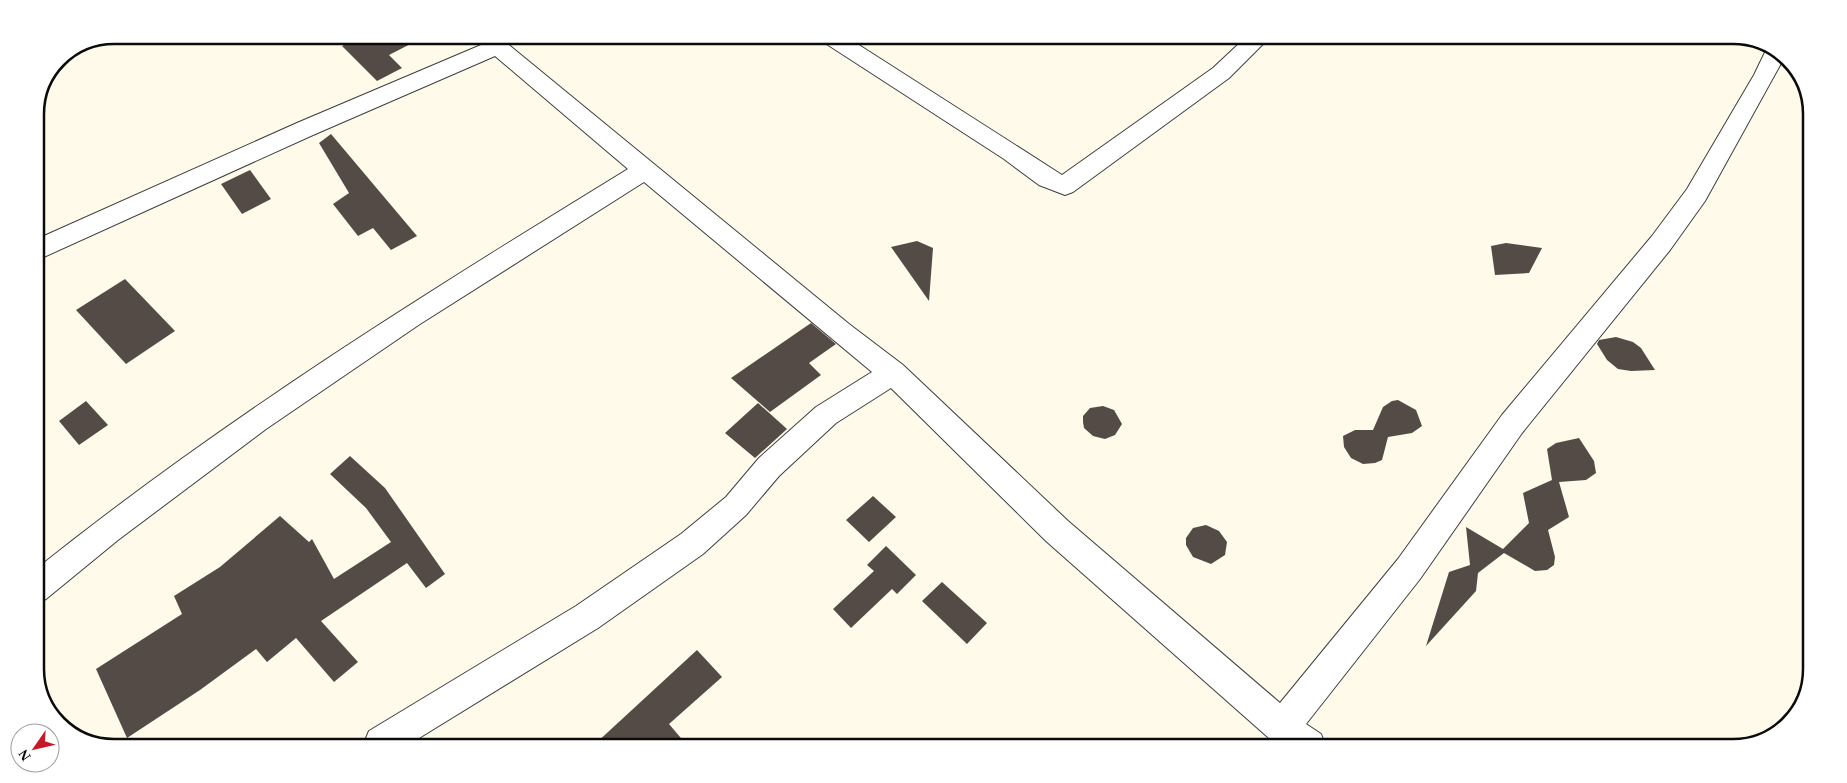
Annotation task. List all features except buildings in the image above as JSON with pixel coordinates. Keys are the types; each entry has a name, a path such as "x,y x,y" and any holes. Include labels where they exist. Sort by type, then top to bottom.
{"street":[{"path":"44,247 305,129 486,44"},
{"path":"492,44 646,169 840,332 893,373 1057,531 1282,727 1299,739"},
{"path":"842,44 1012,153 1047,180 1065,186 1221,73 1252,44"},
{"path":"1282,727 1409,569 1512,424 1661,243 1691,202 1766,75 1774,57"},
{"path":"44,581 98,536 222,444 408,317 646,169"},
{"path":"387,739 588,617 692,544 736,506 769,467 826,415 893,373"}]}
